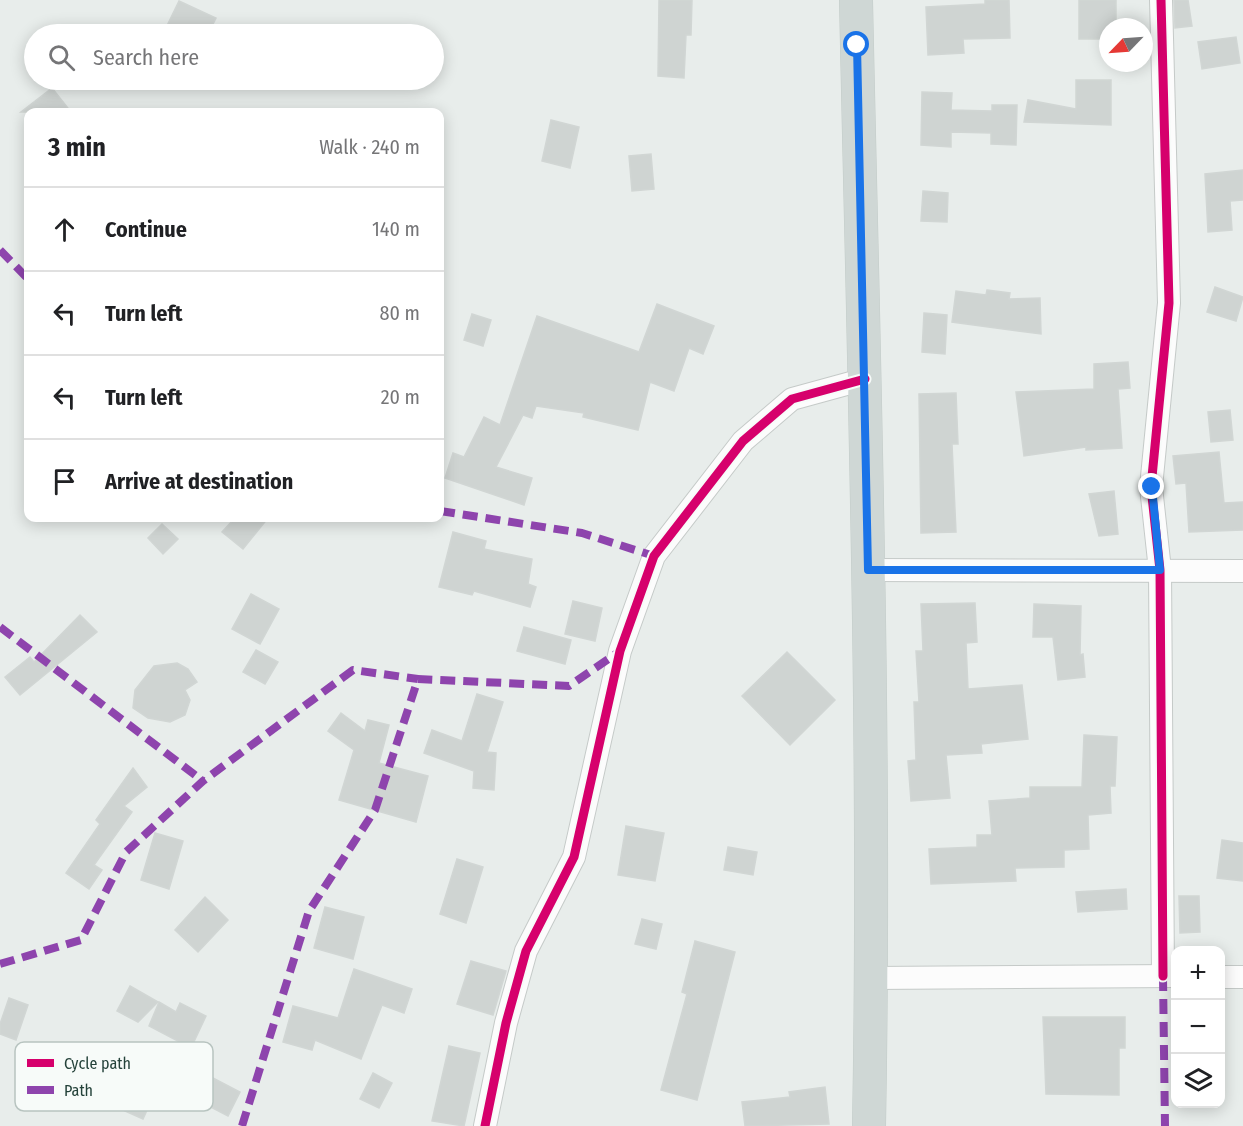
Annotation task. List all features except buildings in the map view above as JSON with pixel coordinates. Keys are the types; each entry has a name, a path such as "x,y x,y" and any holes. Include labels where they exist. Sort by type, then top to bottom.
{"main road":[{"path":"856,0 868,570 872,978 869,1126"}],"street":[{"path":"872,978 1169,976 1160,570 1152,487 1168,303 1161,0"},
{"path":"485,1126 506,1023 526,951 574,856 620,651 654,556 743,441 792,399 864,379"},
{"path":"868,570 1243,571"},
{"path":"1225,977 1243,977"}],"marked path":[{"path":"0,250 24,275"},
{"path":"444,512 582,533 654,556"},
{"path":"0,627 203,781"},
{"path":"242,1126 309,911 375,810 418,679 569,686 620,651"},
{"path":"0,964 81,940 126,852 203,781 353,670 418,679"},
{"path":"1163,976 1165,1126"}],"cycle path":[{"path":"1161,0 1169,303 1151,487 1160,570 1163,976"},
{"path":"485,1126 506,1023 526,951 574,857 620,651 654,556 743,441 792,399 865,379"}],"route":[{"path":"857,45 868,570 1160,570 1152,487"}]}
